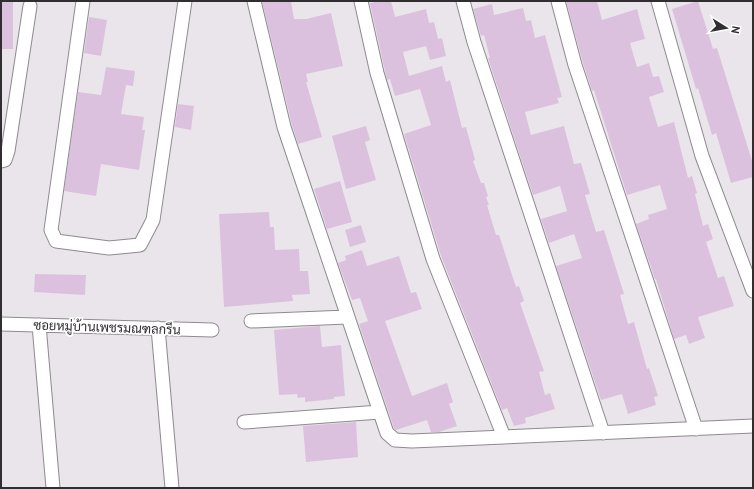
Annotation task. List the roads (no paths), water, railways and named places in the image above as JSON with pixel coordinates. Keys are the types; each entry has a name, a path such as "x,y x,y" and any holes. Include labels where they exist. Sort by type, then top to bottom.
{"street":[{"path":"84,1 51,230 56,241 109,248 140,245 153,220 185,1"},
{"path":"254,1 284,126 346,317 387,434 395,440 412,441 753,426"},
{"path":"361,1 377,73 433,259 504,437"},
{"path":"463,1 474,42 603,433"},
{"path":"558,1 575,65 696,429"},
{"path":"658,1 702,156 753,291"},
{"path":"1,161 5,160 8,151 30,6"},
{"path":"251,321 346,317"},
{"name":"ซอยหมู่บ้านเพชรมณฑลกรีน","path":"1,324 212,330"},
{"path":"39,325 53,488"},
{"path":"158,328 172,488"},
{"path":"244,422 380,412"}]}
